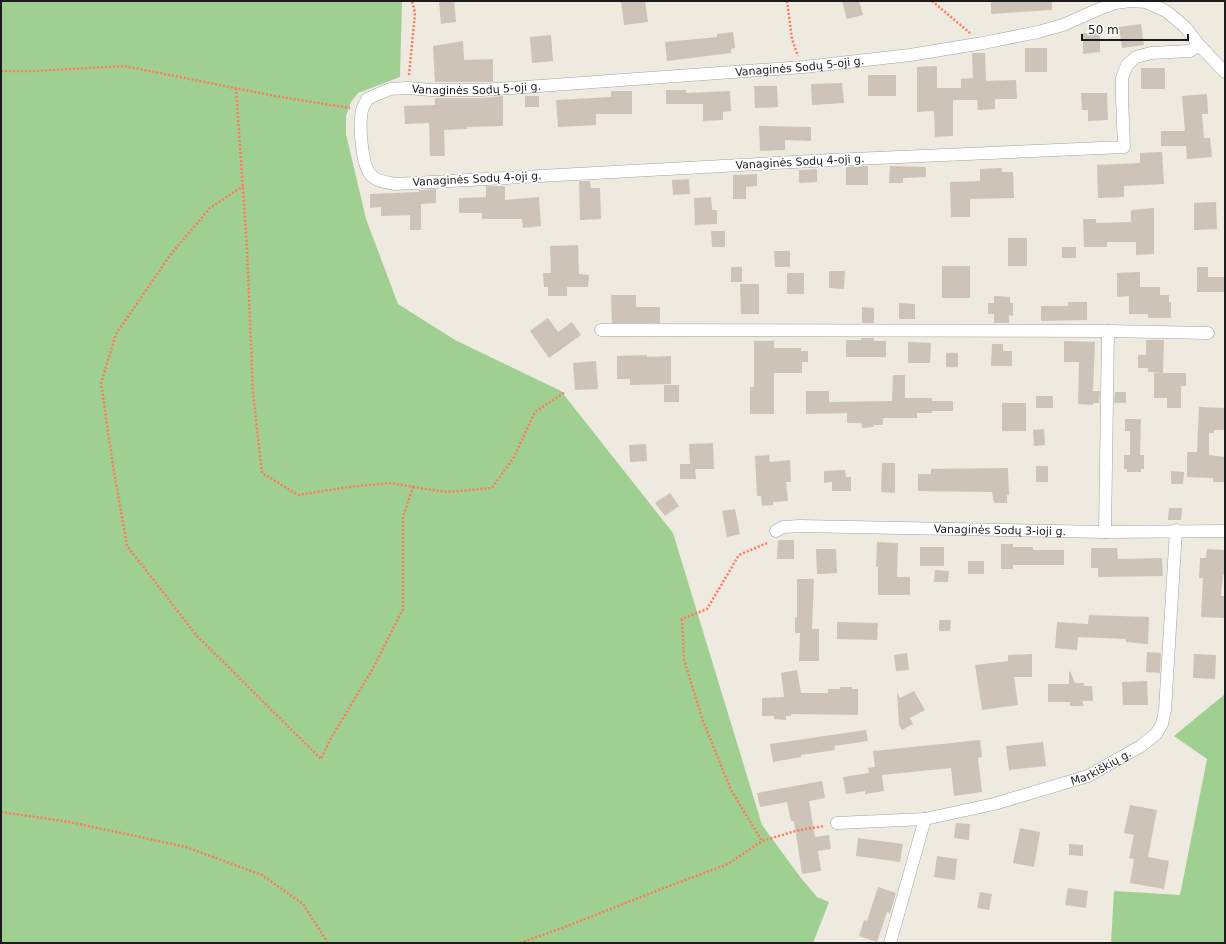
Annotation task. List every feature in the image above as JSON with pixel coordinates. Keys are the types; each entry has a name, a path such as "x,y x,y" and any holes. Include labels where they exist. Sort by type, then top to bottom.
{"street":[{"name":"Vanaginės Sodų 5-oji g.","path":"362,109 367,99 390,89 482,90 804,67 910,55 983,43 1063,25 1115,3 1131,1 1146,2 1166,11 1185,27 1199,45 1225,72"},
{"name":"Vanaginės Sodų 4-oji g.","path":"362,109 360,124 364,161 367,169 376,179 395,184 831,160 1124,147 1122,78 1127,65 1136,57 1151,53 1190,51 1199,45"},
{"path":"601,330 1108,331 1208,333"},
{"path":"1105,532 1108,331"},
{"name":"Vanaginės Sodų 3-ioji g.","path":"776,531 783,527 800,526 1105,532 1176,530 1225,531"},
{"name":"Markiškių g.","path":"837,823 925,819 994,804 1088,776 1141,746 1156,734 1162,724 1165,710 1176,530"},
{"path":"890,943 925,819"}],"path":[{"path":"408,88 415,13 412,1"},
{"path":"787,1 795,51 804,67"},
{"path":"932,1 983,43"},
{"path":"1,71 35,71 124,66 275,96 362,109"},
{"path":"236,88 243,186 253,393 262,473 298,495 355,486 391,484 447,492 492,488 514,457 535,412 565,392"},
{"path":"243,186 210,208 171,254 116,334 101,383 113,466 127,546 197,636 321,759 330,740 372,670 403,609 403,516 413,487"},
{"path":"762,841 731,790 704,721 684,660 682,619 707,609 739,555 767,543"},
{"path":"1,812 70,822 186,847 262,875 304,904 328,943"},
{"path":"520,943 728,864 762,841 799,830 837,823"}],"green space":[{"path":"1,1 402,1 400,77 358,93 351,102 346,116 346,134 366,219 398,304 455,340 561,391 673,533 762,825 817,897 829,902 813,943 1,943"},
{"path":"1225,694 1225,943 1111,943 1114,891 1180,895 1207,759 1174,736"}],"building":[{"path":"439,1 454,1 456,22 441,24"},
{"path":"621,1 645,1 648,22 624,25"},
{"path":"842,1 859,1 863,15 847,19"},
{"path":"991,1 1052,1 1052,10 991,14"},
{"path":"1141,24 1144,45 1122,48 1119,27"},
{"path":"733,32 735,48 731,49 731,53 667,61 665,42 717,37 717,34"},
{"path":"1083,33 1100,33 1100,52 1083,54"},
{"path":"551,35 553,61 532,63 530,37"},
{"path":"463,41 464,60 493,59 493,82 435,82 433,46"},
{"path":"1025,48 1047,48 1047,72 1025,72"},
{"path":"972,53 985,53 986,81 1016,80 1017,99 995,99 995,109 978,110 977,100 953,100 953,136 935,137 934,111 917,112 917,67 937,66 937,88 961,88 961,79 973,78"},
{"path":"1141,68 1165,68 1165,89 1141,89"},
{"path":"868,75 896,75 896,96 868,96"},
{"path":"842,83 844,103 812,105 811,84"},
{"path":"754,86 777,86 778,107 755,108"},
{"path":"666,90 686,90 686,93 730,91 731,111 723,112 723,120 703,121 703,104 666,104"},
{"path":"611,91 632,91 632,114 596,114 596,125 558,127 556,100 611,97"},
{"path":"1081,93 1107,93 1108,120 1088,121 1088,110 1082,110"},
{"path":"1207,94 1208,114 1202,114 1204,138 1210,138 1212,157 1187,159 1186,146 1161,146 1161,131 1185,131 1182,96"},
{"path":"503,96 503,126 467,127 467,129 444,130 445,156 430,156 429,123 405,124 404,106 435,105 435,98 482,98"},
{"path":"525,96 539,96 539,107 525,107"},
{"path":"759,126 811,127 811,141 785,140 785,150 760,151"},
{"path":"1162,152 1164,184 1124,186 1124,197 1098,198 1097,165 1140,163 1140,153"},
{"path":"868,166 868,185 846,185 846,167"},
{"path":"890,166 926,167 926,177 903,178 903,183 889,183"},
{"path":"1002,168 1002,172 1013,172 1014,198 970,199 970,217 951,217 950,182 980,181 980,169"},
{"path":"817,169 817,182 799,183 799,170"},
{"path":"757,174 757,186 746,187 746,199 733,199 733,175"},
{"path":"689,179 690,194 673,195 672,180"},
{"path":"579,181 590,181 591,188 600,188 601,219 580,220"},
{"path":"486,186 505,186 505,200 539,197 541,226 523,228 522,219 482,219 482,213 459,213 459,198 486,197"},
{"path":"436,189 436,203 421,204 421,230 410,230 410,215 381,216 381,207 370,208 370,194 419,192 419,190"},
{"path":"711,197 712,210 717,210 717,224 695,225 694,198"},
{"path":"1216,202 1217,229 1194,230 1194,203"},
{"path":"1154,208 1154,254 1136,255 1136,242 1107,242 1107,247 1084,247 1083,219 1096,219 1096,223 1131,222 1131,210"},
{"path":"711,231 725,231 725,247 712,247"},
{"path":"1008,238 1027,238 1027,266 1008,266"},
{"path":"578,245 579,274 589,275 588,287 567,287 567,296 548,296 548,287 544,287 543,273 551,273 550,246"},
{"path":"1062,247 1076,247 1076,258 1062,258"},
{"path":"774,251 790,251 790,267 775,267"},
{"path":"942,266 970,266 970,298 942,298"},
{"path":"731,267 742,267 742,282 731,282"},
{"path":"1197,267 1208,267 1208,277 1225,277 1225,292 1197,292"},
{"path":"829,271 845,271 844,289 829,288"},
{"path":"1140,272 1140,287 1160,287 1160,295 1169,295 1169,302 1171,302 1171,318 1148,318 1148,314 1129,314 1129,296 1117,297 1117,273"},
{"path":"787,273 804,273 804,294 787,294"},
{"path":"740,284 759,284 759,314 741,314"},
{"path":"611,295 636,295 636,307 660,307 660,323 612,323"},
{"path":"994,296 1010,297 1010,303 1013,303 1013,316 1009,315 1009,323 994,323 994,314 988,314 988,303 994,303"},
{"path":"1068,302 1087,302 1087,320 1041,321 1041,306 1068,306"},
{"path":"899,303 915,304 915,319 899,319"},
{"path":"862,307 874,308 874,323 862,323"},
{"path":"548,318 558,332 572,322 581,335 549,358 530,331"},
{"path":"861,338 874,338 874,341 886,341 886,357 846,357 846,340 861,340"},
{"path":"1146,340 1164,340 1163,373 1148,372 1148,368 1138,368 1138,355 1146,355"},
{"path":"754,341 774,341 774,348 801,348 801,351 808,351 808,362 802,362 802,373 774,373 774,414 750,414 750,387 754,387"},
{"path":"1064,341 1095,342 1093,391 1100,391 1099,403 1093,403 1093,405 1078,404 1079,362 1064,362"},
{"path":"908,342 931,343 930,363 908,363"},
{"path":"992,344 1003,344 1003,351 1012,351 1012,366 991,366"},
{"path":"946,353 958,353 958,367 946,367"},
{"path":"647,355 647,357 671,356 671,384 630,385 630,379 617,379 617,356"},
{"path":"596,361 598,389 575,390 573,363"},
{"path":"1154,373 1186,373 1186,386 1181,386 1181,408 1167,408 1167,398 1154,398"},
{"path":"893,375 905,375 905,398 932,398 932,401 953,401 953,411 917,413 917,418 883,418 883,425 874,425 873,427 862,428 861,423 847,423 847,413 806,414 806,391 829,391 829,402 892,401"},
{"path":"664,385 679,385 679,402 664,402"},
{"path":"1115,392 1126,392 1126,403 1114,403"},
{"path":"1036,396 1053,396 1053,408 1036,408"},
{"path":"1002,403 1026,403 1026,431 1002,431"},
{"path":"1199,407 1225,408 1225,430 1214,430 1214,433 1209,433 1209,455 1225,457 1225,482 1213,482 1213,478 1187,477 1187,452 1197,452"},
{"path":"1125,419 1141,419 1140,455 1144,455 1144,469 1141,469 1141,472 1127,472 1127,469 1124,469 1124,455 1130,455 1130,431 1125,431"},
{"path":"1044,429 1045,445 1034,446 1033,430"},
{"path":"713,443 714,469 695,469 696,479 680,479 680,464 690,464 689,444"},
{"path":"646,444 647,461 630,462 629,445"},
{"path":"769,455 770,462 790,460 791,482 786,482 788,501 773,502 773,505 762,506 761,496 757,496 755,456"},
{"path":"882,463 895,463 895,493 881,492"},
{"path":"1036,466 1048,466 1048,482 1036,482"},
{"path":"1008,468 1009,495 1007,495 1007,503 994,503 992,492 918,491 918,474 931,474 931,469"},
{"path":"845,470 846,477 851,477 851,491 832,491 832,482 824,483 824,471"},
{"path":"1171,471 1184,472 1183,484 1171,484"},
{"path":"670,493 679,506 665,516 655,503"},
{"path":"1169,508 1182,508 1181,520 1168,520"},
{"path":"735,509 740,534 727,537 722,511"},
{"path":"778,540 794,540 794,559 777,559"},
{"path":"877,542 898,543 897,577 910,577 910,595 878,595 878,567 876,567"},
{"path":"1001,544 1013,544 1013,547 1033,547 1033,550 1064,550 1064,565 1013,565 1013,569 1001,569"},
{"path":"920,547 944,547 944,566 920,566"},
{"path":"1091,548 1117,548 1118,559 1162,558 1163,576 1098,577 1098,568 1091,568"},
{"path":"816,549 836,549 837,573 817,574"},
{"path":"1207,549 1225,550 1225,575 1223,575 1221,596 1225,596 1225,618 1201,617 1203,578 1199,578 1200,558 1206,558"},
{"path":"968,561 984,561 984,574 968,574"},
{"path":"935,570 949,571 948,582 934,582"},
{"path":"797,579 814,579 812,629 819,629 819,661 799,661 800,633 795,633 795,617 797,617"},
{"path":"1089,615 1149,617 1148,644 1126,642 1126,639 1078,637 1077,650 1055,648 1057,622 1088,624"},
{"path":"939,620 951,620 950,631 939,631"},
{"path":"837,622 878,623 877,640 837,639"},
{"path":"1147,652 1161,653 1160,673 1146,672"},
{"path":"907,653 909,670 896,671 894,655"},
{"path":"1032,654 1032,677 1014,677 1018,705 982,710 975,665 1008,661 1008,655"},
{"path":"1194,654 1216,655 1215,679 1193,678"},
{"path":"797,670 801,693 828,693 828,689 840,689 840,687 852,687 852,689 858,689 858,715 791,714 791,716 786,716 786,720 774,719 774,716 762,716 762,698 784,697 781,673"},
{"path":"1070,671 1075,683 1084,683 1084,686 1092,686 1093,701 1082,701 1084,706 1070,706 1070,702 1048,702 1048,684 1069,684"},
{"path":"1147,681 1148,705 1123,705 1122,682"},
{"path":"914,691 925,710 910,718 913,724 902,730 899,725 897,692 900,698"},
{"path":"866,730 868,741 834,746 835,750 801,755 801,757 773,762 770,744"},
{"path":"980,740 982,757 978,758 982,792 954,796 951,768 882,775 884,791 865,794 865,791 846,794 843,777 869,773 868,768 875,767 873,751"},
{"path":"1043,742 1046,766 1009,770 1006,746"},
{"path":"822,781 825,798 809,801 815,837 829,835 831,849 818,851 821,871 802,874 794,821 791,821 787,802 760,807 757,793"},
{"path":"1130,805 1157,810 1148,857 1169,861 1164,889 1130,883 1134,859 1129,858 1134,835 1124,833"},
{"path":"956,823 970,824 969,840 954,838"},
{"path":"1020,828 1040,832 1034,867 1013,863"},
{"path":"858,838 903,844 900,862 856,856"},
{"path":"1069,844 1083,845 1083,856 1069,855"},
{"path":"937,856 957,859 955,880 934,877"},
{"path":"878,887 896,893 890,913 887,912 877,942 859,936 864,920 867,921"},
{"path":"1068,888 1088,891 1086,908 1065,905"},
{"path":"980,892 992,894 989,910 977,908"}]}
